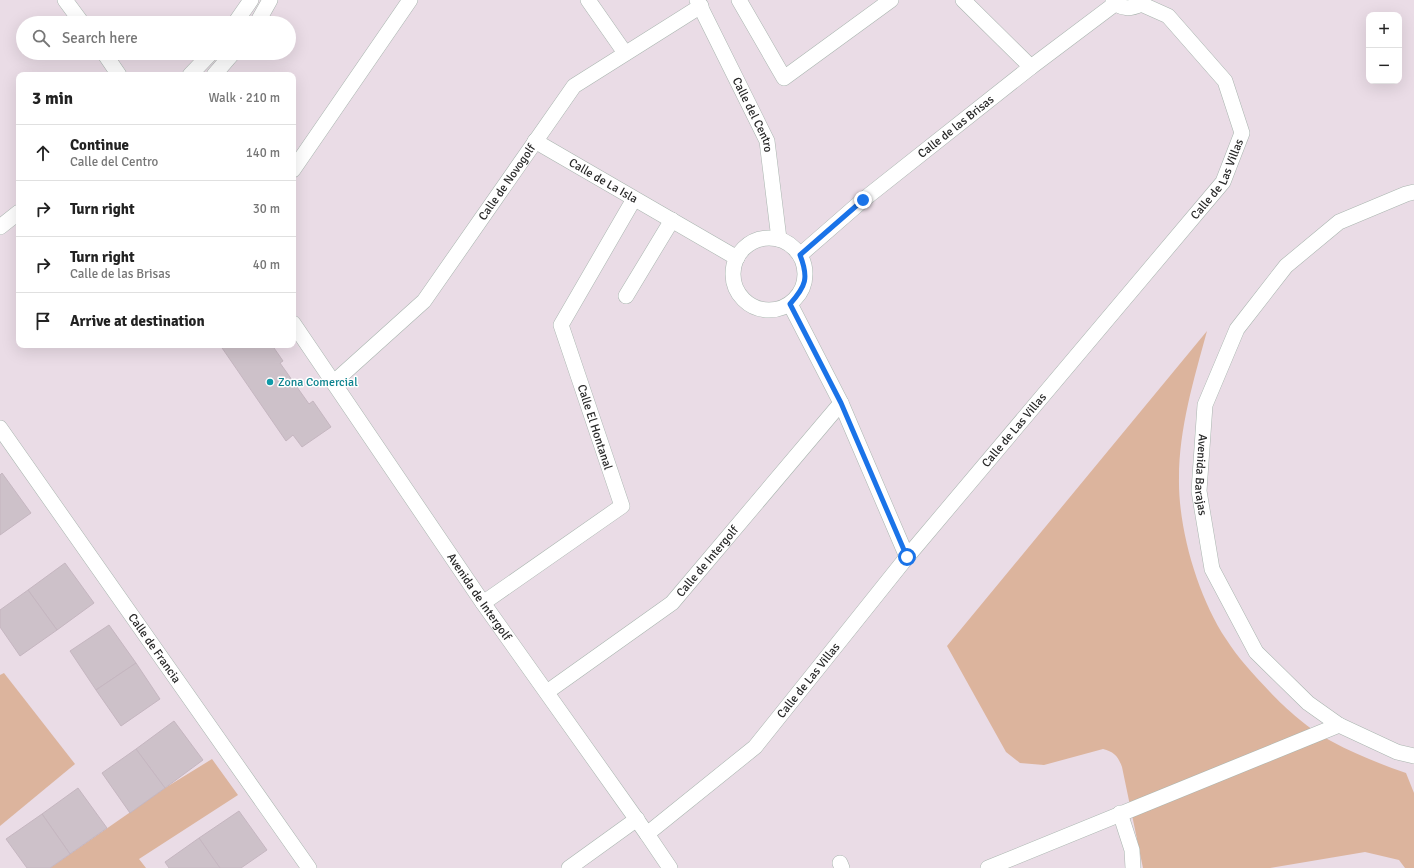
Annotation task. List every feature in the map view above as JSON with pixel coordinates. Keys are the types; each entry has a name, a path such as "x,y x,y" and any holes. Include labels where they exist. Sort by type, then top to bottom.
{"street":[{"path":"66,0 77,16"},
{"path":"240,16 251,0"},
{"path":"261,16 270,0"},
{"path":"296,166 410,0"},
{"path":"588,0 625,54"},
{"path":"739,0 784,78 892,0"},
{"path":"963,0 1031,67"},
{"path":"1114,2 1122,7 1128,8 1142,2"},
{"name":"Calle de las Brisas","path":"800,255 863,200 1114,2"},
{"name":"Calle de Las Villas","path":"647,834 755,747 907,557 1223,182 1242,133 1225,81 1168,16 1142,2"},
{"name":"Calle de Novogolf","path":"334,382 424,301 574,86 625,54 699,3"},
{"name":"Calle del Centro","path":"699,3 767,141 779,239"},
{"path":"109,60 118,72"},
{"path":"193,72 204,60"},
{"path":"217,72 227,60"},
{"name":"Calle de La Isla","path":"535,141 737,258"},
{"name":"Avenida Barajas","path":"1414,192 1339,222 1286,266 1237,329 1205,405 1199,491 1212,568 1256,652 1308,703 1338,725 1397,752 1414,756"},
{"name":"Calle El Hontanal","path":"483,603 622,506 561,325 634,199"},
{"path":"0,227 16,214"},
{"path":"626,296 672,220"},
{"path":"767,237 779,239 792,245 800,255 805,266 805,279 802,291 790,304 778,309 766,310 751,305 741,297 735,286 733,273 737,258 744,248 754,241 767,237"},
{"path":"790,304 841,403 907,557"},
{"name":"Avenida de Intergolf","path":"296,328 483,603 637,819 670,868"},
{"name":"Calle de Intergolf","path":"547,692 672,602 841,403"},
{"name":"Calle de Francia","path":"0,428 308,868"},
{"path":"988,868 1338,725"},
{"path":"1120,813 1132,850 1133,868"},
{"path":"569,868 637,819"}],"shaded area":[{"path":"1207,331 1192,385 1184,422 1179,478 1182,519 1186,540 1199,583 1216,622 1231,646 1252,673 1283,705 1307,725 1331,741 1349,750 1406,773 1414,793 1414,868 1405,868 1399,860 1365,852 1270,868 1143,868 1122,767 1117,757 1113,753 1103,749 1044,765 1020,763 1006,752 947,646"},
{"path":"4,673 75,764 0,826 0,675"},
{"path":"212,759 238,795 139,859 146,868 50,868 165,788"}],"building":[{"name":"Zona Comercial","path":"222,348 274,348 283,361 280,363 309,404 313,401 331,427 302,447 293,435 286,441"},
{"path":"2,473 31,513 0,535 0,475"},
{"path":"65,563 94,603 57,630 28,590"},
{"path":"28,590 57,630 20,656 0,627 0,610"},
{"path":"109,625 136,663 96,690 70,651"},
{"path":"136,663 160,699 121,726 96,690"},
{"path":"174,721 203,760 165,788 136,749"},
{"path":"136,749 165,788 130,813 102,773"},
{"path":"78,788 107,828 70,854 42,814"},
{"path":"239,811 267,850 241,868 220,868 199,838"},
{"path":"42,814 70,854 50,868 27,868 6,839"},
{"path":"199,838 220,868 169,868 165,862"}],"place":[{"name":"Zona Comercial","path":"270,382"}],"route":[{"path":"863,200 800,255 805,266 805,279 802,291 790,304 841,403 907,557"}]}
